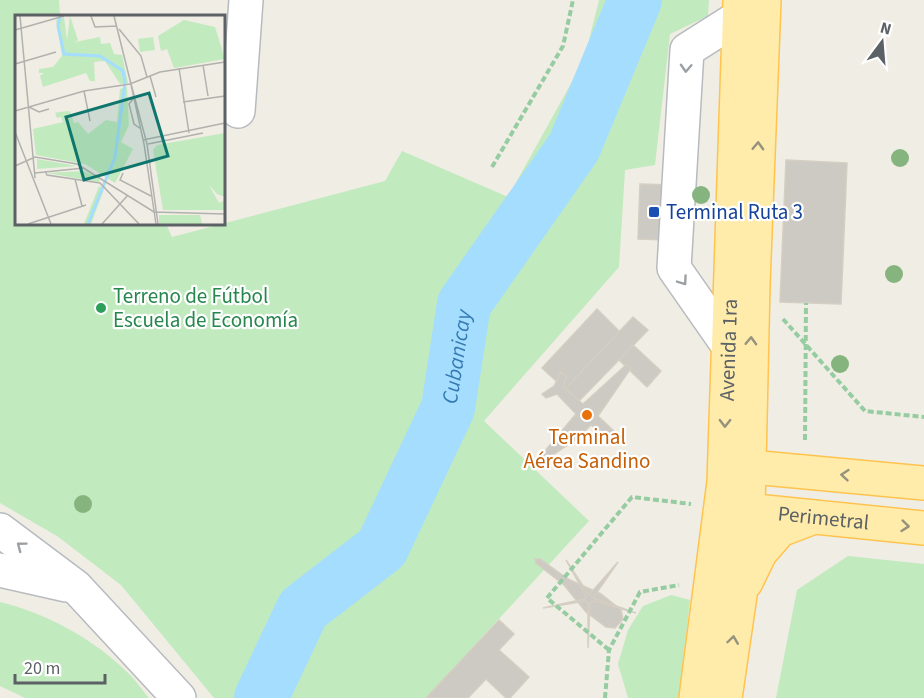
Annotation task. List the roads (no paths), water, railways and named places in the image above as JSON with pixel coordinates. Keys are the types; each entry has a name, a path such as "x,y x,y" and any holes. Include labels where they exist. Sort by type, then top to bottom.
{"main road":[{"name":"Avenida 1ra","path":"725,698 726,587 735,508 737,465 750,375 753,284 748,6"},
{"name":"Avenida 1ra","path":"737,465 727,344 748,6"},
{"path":"750,375 767,437 801,471"},
{"name":"Perimetral","path":"737,465 924,483"},
{"name":"Perimetral","path":"735,508 924,528"},
{"path":"726,587 780,530 814,517"},
{"name":"Avenida 1ra","path":"696,698 726,587"}],"street":[{"path":"238,111 246,0"},
{"path":"727,344 674,268 687,50 748,6"},
{"path":"0,530 76,587 179,698"},
{"path":"0,570 76,587"}],"waterway":[{"name":"Cubanicay","path":"261,698 303,609 382,548 448,408 464,304 574,147 635,0"}],"place":[{"name":"Terminal Ruta 3","path":"654,212"},
{"name":"Terreno de Fútbol Escuela de Economía","path":"101,308"},
{"name":"Terminal Aérea Sandino","path":"587,415"}]}
